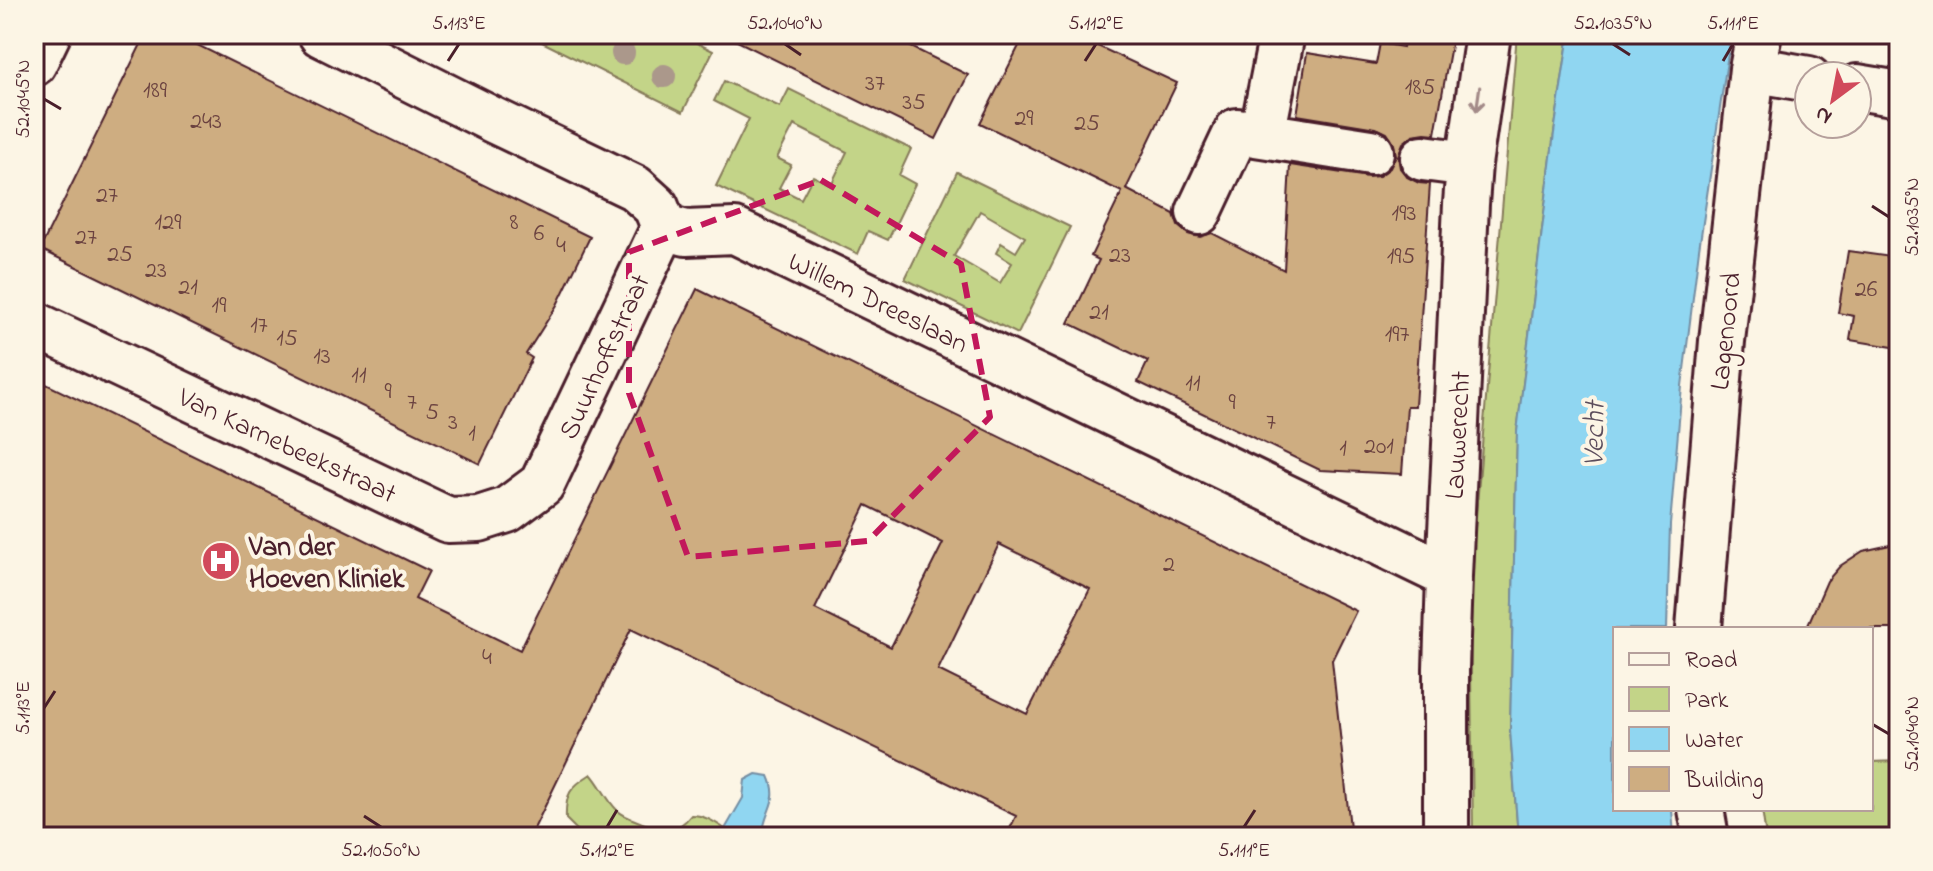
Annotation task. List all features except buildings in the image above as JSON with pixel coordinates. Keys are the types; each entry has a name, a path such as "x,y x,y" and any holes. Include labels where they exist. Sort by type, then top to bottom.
{"street":[{"path":"34,63 48,34"},
{"path":"321,34 635,188 656,207 664,227"},
{"path":"1262,135 1282,34"},
{"name":"Lauwerecht","path":"1446,837 1449,576 1469,164 1488,34"},
{"path":"1756,52 1793,71"},
{"name":"Lagenoord","path":"1699,627 1722,341 1756,52"},
{"path":"1873,90 1899,94"},
{"path":"1199,212 1237,131 1371,152"},
{"path":"1423,158 1469,164"},
{"name":"Suurhoffstraat","path":"542,484 664,227"},
{"name":"Willem Dreeslaan","path":"664,227 686,233 735,231 1449,576"},
{"name":"Van Karnebeekstraat","path":"34,324 448,520 479,519 507,510 542,484"},
{"path":"1701,811 1706,837"}],"highlighted area":[{"path":"821,180 961,264 990,417 868,541 688,557 629,393 629,252"}],"green space":[{"path":"544,34 679,34 713,51 683,112 540,41"},
{"path":"1517,34 1569,34 1517,432 1510,729 1518,837 1473,837 1470,587"},
{"path":"724,81 780,107 789,89 911,149 899,175 915,184 888,240 868,231 858,254 716,186 749,119 714,101","holes":["794,125 847,152 831,185 813,176 801,199 779,188 791,165 777,158"]},
{"path":"957,172 1070,227 1018,334 905,279","holes":["980,211 1025,237 1016,252 1001,243 996,253 1012,263 1000,283 954,256"]},
{"path":"1899,761 1899,837 1766,837 1762,811 1873,811 1873,762"},
{"path":"591,774 613,806 628,817 655,827 673,829 691,815 700,816 725,829 724,837 584,837 566,819 567,803 574,787"}],"water":[{"name":"Vecht","path":"1569,34 1731,34 1682,386 1670,525 1667,627 1613,627 1613,811 1672,811 1674,837 1518,837 1510,729 1517,432"},
{"path":"756,774 769,776 772,784 772,801 764,826 769,833 767,837 724,837 725,829 743,798 745,780"}],"place":[{"name":"Van der Hoeven Kliniek","path":"221,561"}]}
